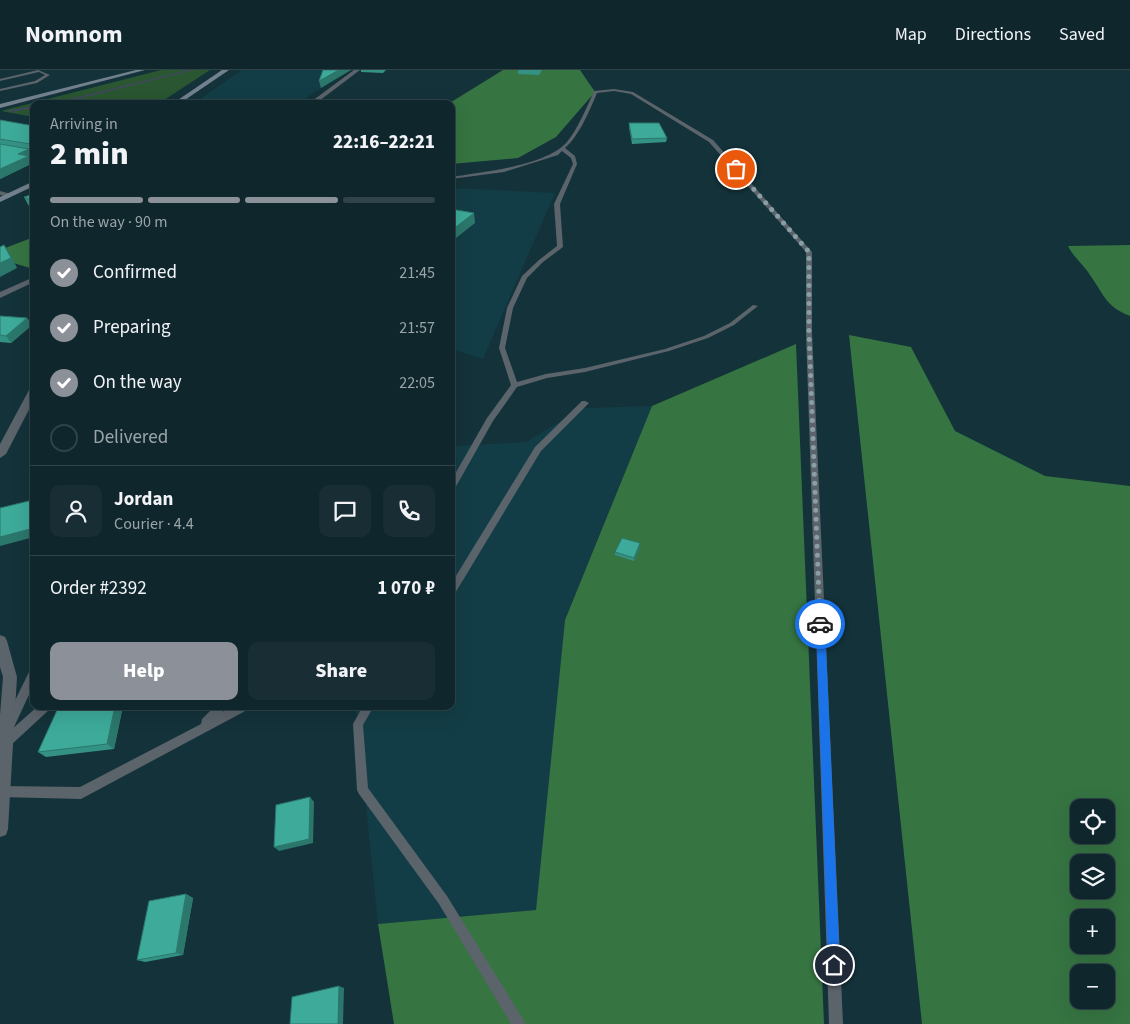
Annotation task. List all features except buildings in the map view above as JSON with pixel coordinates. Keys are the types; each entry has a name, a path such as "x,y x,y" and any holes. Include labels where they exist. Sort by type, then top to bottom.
{"main road":[{"path":"0,106 142,70"},
{"path":"181,100 226,70"},
{"path":"0,200 30,185"}],"street":[{"path":"316,100 357,70"},
{"path":"0,295 30,281"},
{"path":"0,454 30,398"},
{"path":"0,641 10,677 2,767 0,829"}],"lane":[{"path":"0,80 39,71 48,75 36,82 0,90"},
{"path":"455,177 504,171 556,154 569,142 590,106 595,92 614,90 632,93 711,141 809,252 809,332 836,1024"},
{"path":"0,148 30,153"},
{"path":"515,385 502,348 510,308 524,277 560,247 557,204 575,164 573,157 562,148"},
{"path":"0,194 9,195"},
{"path":"455,481 490,420 515,385 546,376 585,370 667,350 706,337 732,324 755,306"},
{"path":"455,585 538,449 585,403"},
{"path":"6,736 30,682"},
{"path":"6,736 41,710"},
{"path":"201,729 218,710"},
{"path":"2,792 81,792 237,710"},
{"path":"367,710 358,724 362,790 443,900 519,1024"}],"shaded area":[{"path":"242,70 349,70 303,100 199,100"},
{"path":"455,188 555,193 483,359 455,350"},
{"path":"652,406 565,620 536,910 378,924 356,710 455,710 455,446 526,442 583,408"}],"green space":[{"path":"161,70 210,70 164,100 44,100"},
{"path":"503,70 580,70 595,92 556,137 518,158 455,164 454,100"},
{"path":"30,104 30,116 1,111"},
{"path":"30,239 30,268 0,259 0,250"},
{"path":"1130,245 1130,316 1122,313 1107,301 1068,246"},
{"path":"849,335 911,347 955,431 1045,476 1130,486 1130,1024 922,1024"},
{"path":"796,344 824,1024 394,1024 378,924 536,910 565,620 652,406"}],"waterway":[{"path":"68,100 192,70"},
{"path":"9,111 30,108"}],"way so far":[{"path":"736,169 809,252 809,332 820,624"}],"route":[{"path":"820,624 834,965"}]}
